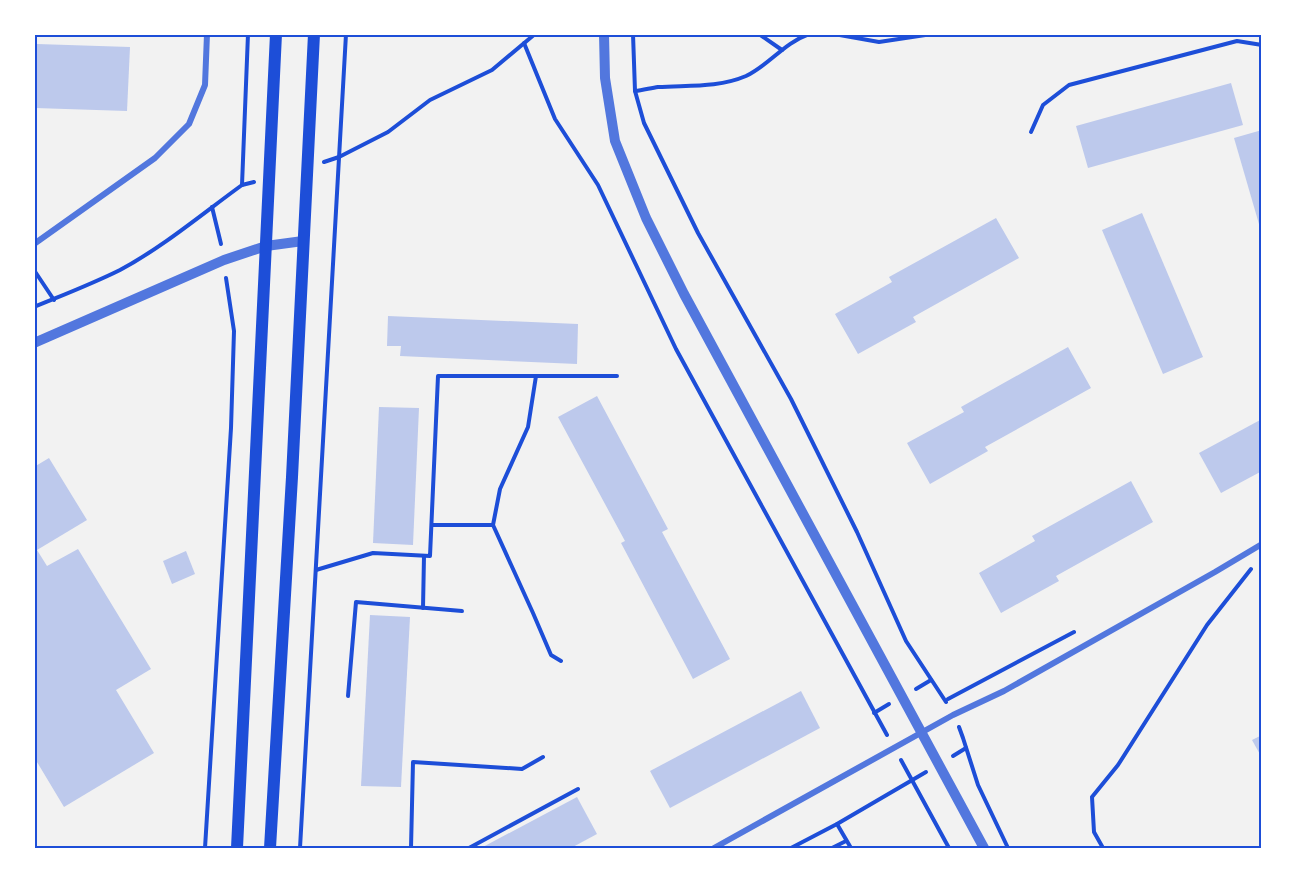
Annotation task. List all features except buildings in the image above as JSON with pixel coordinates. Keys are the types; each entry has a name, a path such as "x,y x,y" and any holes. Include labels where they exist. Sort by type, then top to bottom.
{"main road":[{"path":"237,849 276,34"},
{"path":"270,849 292,477 314,34"}],"street":[{"path":"34,244 155,158 189,124 205,86 207,34"},
{"path":"604,34 605,78 615,141 646,218 684,294 984,849"},
{"path":"34,343 224,260 266,246 303,241"},
{"path":"714,849 921,732 1014,685 1262,544"}],"path":[{"path":"34,307 120,270 165,242 242,185 248,34"},
{"path":"300,849 346,34"},
{"path":"339,157 388,132 430,100 492,70 535,34"},
{"path":"633,34 635,91 644,123 654,145 698,233 791,399 857,532 906,641 946,700 963,738 978,785 1008,849"},
{"path":"759,34 782,50"},
{"path":"635,91 658,87 728,83 749,74 795,40 809,34"},
{"path":"834,34 879,42 932,34"},
{"path":"1031,132 1043,105 1069,85 1237,41 1262,45"},
{"path":"524,43 555,118 598,185 676,349 949,849"},
{"path":"34,270 54,300"},
{"path":"205,849 231,428 234,331 228,295"},
{"path":"316,570 373,553 430,556 438,376 617,376"},
{"path":"536,376 528,427 500,489 493,525 551,656 561,661"},
{"path":"432,525 493,525"},
{"path":"423,608 424,556"},
{"path":"1103,849 1094,832 1092,797 1118,765 1208,625 1251,569"},
{"path":"348,696 356,602 462,611"},
{"path":"411,849 413,762 522,769 543,757"},
{"path":"791,849 912,781"},
{"path":"469,849 578,789"},
{"path":"837,824 851,849"},
{"path":"832,849 846,841"}]}
